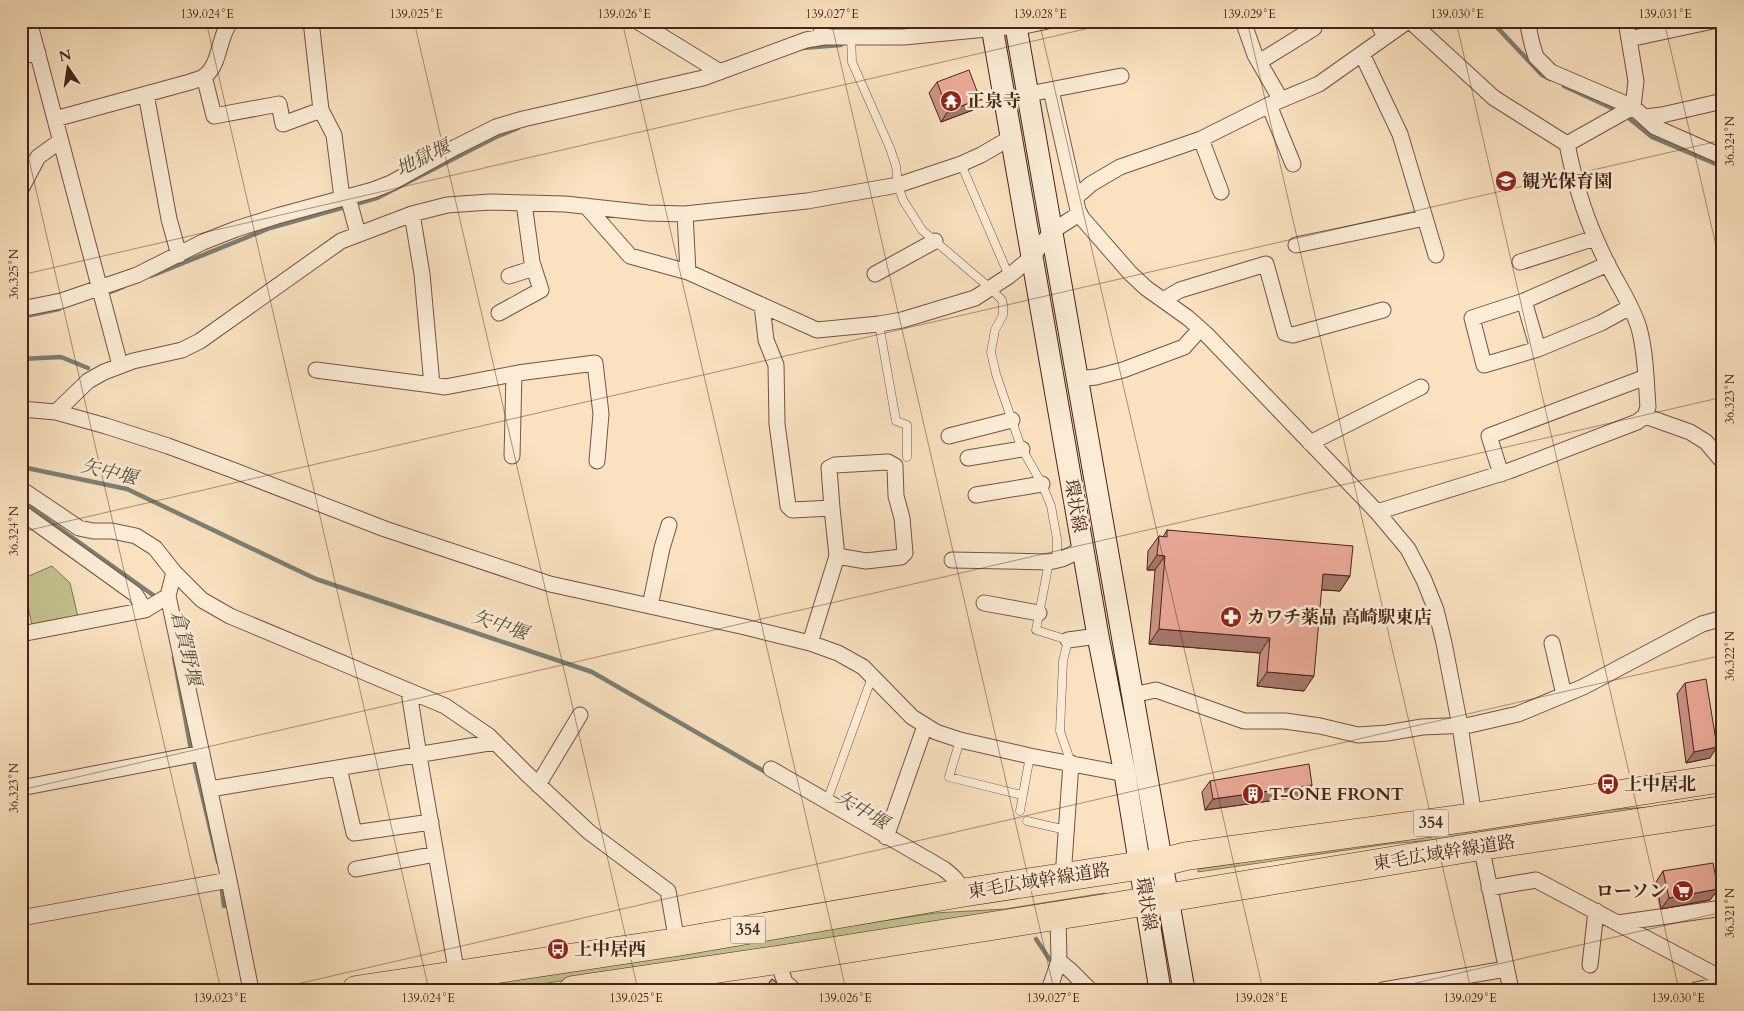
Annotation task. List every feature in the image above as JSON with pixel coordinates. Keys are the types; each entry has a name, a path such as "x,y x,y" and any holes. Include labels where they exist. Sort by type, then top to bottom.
{"highway":[{"name":"東毛広域幹線道路","path":"356,990 677,942 961,893 1151,864 1187,856 1474,817 1723,778"},
{"name":"東毛広域幹線道路","path":"573,990 682,980 776,960 1058,916 1481,846 1723,810"}],"street":[{"path":"29,21 120,365"},
{"path":"55,119 190,82 204,76 213,67 224,31 230,21"},
{"path":"311,21 321,110 334,135 345,198 358,234"},
{"path":"637,21 720,72"},
{"path":"819,21 824,37"},
{"path":"21,310 61,301 136,276 236,229 373,190 391,183 496,127 523,119 703,78 789,45 824,37 904,37 992,25 1048,21"},
{"path":"1242,21 1275,103 1293,164"},
{"path":"1377,21 1385,37"},
{"path":"1075,198 1091,184 1120,166 1201,139 1319,84 1409,21 1494,98 1568,144 1574,180 1589,226 1630,306 1638,328 1644,352 1646,377 1648,408 1645,416 1637,422 1502,474 1377,512"},
{"path":"1527,21 1536,57 1551,72 1633,107 1655,127 1723,157"},
{"path":"1626,21 1636,80 1633,107"},
{"path":"1629,39 1714,21"},
{"name":"環状線","path":"1016,24 1132,695 1156,900 1160,990"},
{"name":"環状線","path":"992,25 1098,636 1125,774 1151,864"},
{"path":"1259,62 1314,28"},
{"path":"21,56 38,53"},
{"path":"1362,54 1400,134 1436,255"},
{"path":"204,76 214,116 279,104 283,124 321,110"},
{"path":"1029,94 1122,76"},
{"path":"1051,90 1075,198 1082,218 1130,273 1146,288 1188,318 1200,329 1377,512 1408,549 1424,580 1436,610 1460,726 1474,817"},
{"path":"146,94 169,219 179,255"},
{"path":"1645,117 1723,102"},
{"path":"1568,144 1633,107"},
{"path":"56,412 88,381 120,365 182,350 200,341 342,241 412,214 459,203 565,204 685,214 807,201 898,185 961,164 1012,137"},
{"path":"1201,139 1221,192"},
{"path":"21,189 38,157 60,141"},
{"path":"499,312 541,290 534,268 524,203"},
{"path":"586,206 630,256 688,272 817,330 902,320 975,298 1032,257 1052,232 1080,214"},
{"path":"412,214 422,274 432,385"},
{"path":"685,214 688,272"},
{"path":"1296,245 1425,218"},
{"path":"1520,262 1595,238"},
{"path":"875,274 935,241"},
{"path":"1163,300 1180,290 1266,264 1285,333 1294,334 1383,310"},
{"path":"1608,264 1524,301 1472,318 1484,365 1538,348 1601,324 1630,306"},
{"path":"509,276 534,268"},
{"path":"1524,301 1538,348"},
{"path":"762,305 766,340 776,365 777,424 788,506 792,510 832,508"},
{"path":"1077,379 1096,377 1123,370 1184,347 1200,329"},
{"path":"316,370 445,387 514,374 595,363 600,414 597,461"},
{"path":"512,456 514,374"},
{"path":"1502,474 1489,436 1646,377"},
{"path":"1310,443 1421,387"},
{"path":"21,409 56,412 168,446 230,468 385,529 550,584 810,643 838,653 863,667 912,717 925,726 960,740 1030,756 1125,774"},
{"path":"1645,416 1690,432 1706,442 1723,462"},
{"path":"949,436 1012,420"},
{"path":"968,458 1022,449"},
{"path":"810,643 837,556 829,468 835,465 888,462 895,466 896,496 902,518 905,553 901,557 866,561 837,556"},
{"path":"976,494 1042,484"},
{"path":"21,489 79,528 93,531 112,531 136,536 155,548 174,572 202,600 230,616 445,706 489,736 589,832 668,891 677,942"},
{"path":"21,512 135,594 172,608 251,990"},
{"path":"650,606 662,548 669,525"},
{"path":"952,560 1053,561 1083,549"},
{"path":"21,634 158,603 174,572"},
{"path":"984,603 1039,613"},
{"path":"1132,695 1156,690 1244,721 1285,721 1320,726 1358,735 1387,733 1422,727 1470,725 1518,714 1584,688 1702,624 1723,618"},
{"path":"1068,640 1098,636"},
{"path":"1552,643 1564,695"},
{"path":"410,692 419,756 457,975"},
{"path":"538,785 580,714"},
{"path":"886,837 925,726"},
{"path":"210,789 495,742"},
{"path":"21,788 202,753"},
{"path":"1066,876 1064,863 1071,763"},
{"path":"339,768 354,832 431,822"},
{"path":"771,769 944,869 956,878 961,893"},
{"path":"1481,846 1511,990"},
{"path":"356,869 436,854"},
{"path":"21,918 229,880"},
{"path":"1489,888 1536,880 1723,979"},
{"name":"環状線","path":"1156,900 1184,990"},
{"path":"1618,923 1723,908"},
{"path":"1590,965 1596,911"},
{"path":"1049,990 1059,961 1060,930 1058,916"},
{"path":"776,960 785,982 794,990"},
{"path":"1059,961 1090,990"},
{"path":"1383,990 1506,969"},
{"path":"1696,990 1723,984"}],"lane":[{"path":"851,37 852,62 890,148 903,200 922,230 990,288 1002,300 1004,305 1003,314 995,330 992,352 996,374 1022,449 1042,484 1051,506 1057,539 1036,630 1068,640 1063,661 1060,731 1071,763"},
{"path":"961,164 1008,276"},
{"path":"879,324 896,421 907,425 907,457"},
{"path":"827,801 872,676"},
{"path":"960,740 949,776 1022,795"},
{"path":"1020,811 1030,756"},
{"path":"1027,821 1066,830"}],"green space":[{"path":"52,566 70,583 78,617 32,625 22,579"},
{"path":"1723,796 1723,800 1477,836 1388,844 1198,872 1198,869 1575,812 1650,807"},
{"path":"1105,893 1106,899 501,990 428,990 935,913 1005,909"}],"building":[{"path":"969,70 980,99 948,111 937,82"},
{"name":"カワチ薬品 高崎駅東店","path":"1167,530 1353,546 1350,576 1323,574 1314,676 1267,672 1270,638 1159,629 1165,556 1157,555 1159,536 1167,537"},
{"path":"1706,679 1717,747 1694,752 1685,683"},
{"path":"1309,764 1312,785 1213,799 1210,781"},
{"path":"1713,863 1718,889 1669,898 1663,871"},
{"path":"772,979 778,984 775,987 769,983"},
{"path":"770,987 771,990 752,990"}],"waterway":[{"path":"1491,21 1542,75 1550,79"},
{"name":"地獄堰","path":"802,48 841,45"},
{"path":"1564,86 1618,111"},
{"path":"1625,115 1652,137 1723,167"},
{"name":"地獄堰","path":"151,276 270,228 377,198 496,137 518,128"},
{"name":"地獄堰","path":"105,294 123,287"},
{"name":"地獄堰","path":"21,317 59,309"},
{"path":"21,359 61,357 88,368"},
{"name":"矢中堰","path":"21,468 127,489 316,579 592,672 767,773"},
{"name":"倉賀野堰","path":"21,501 153,595 157,600"},
{"name":"倉賀野堰","path":"174,657 190,744 218,862"},
{"name":"倉賀野堰","path":"222,891 224,906"},
{"name":"矢中堰","path":"1036,939 1050,960"}],"place":[{"name":"正泉寺","path":"951,101"},
{"name":"観光保育園","path":"1506,181"},
{"name":"カワチ薬品 高崎駅東店","path":"1231,617"},
{"name":"上中居北","path":"1608,784"},
{"name":"T-ONE FRONT","path":"1253,794"},
{"name":"ローソン","path":"1683,891"},
{"name":"上中居西","path":"558,949"}]}
